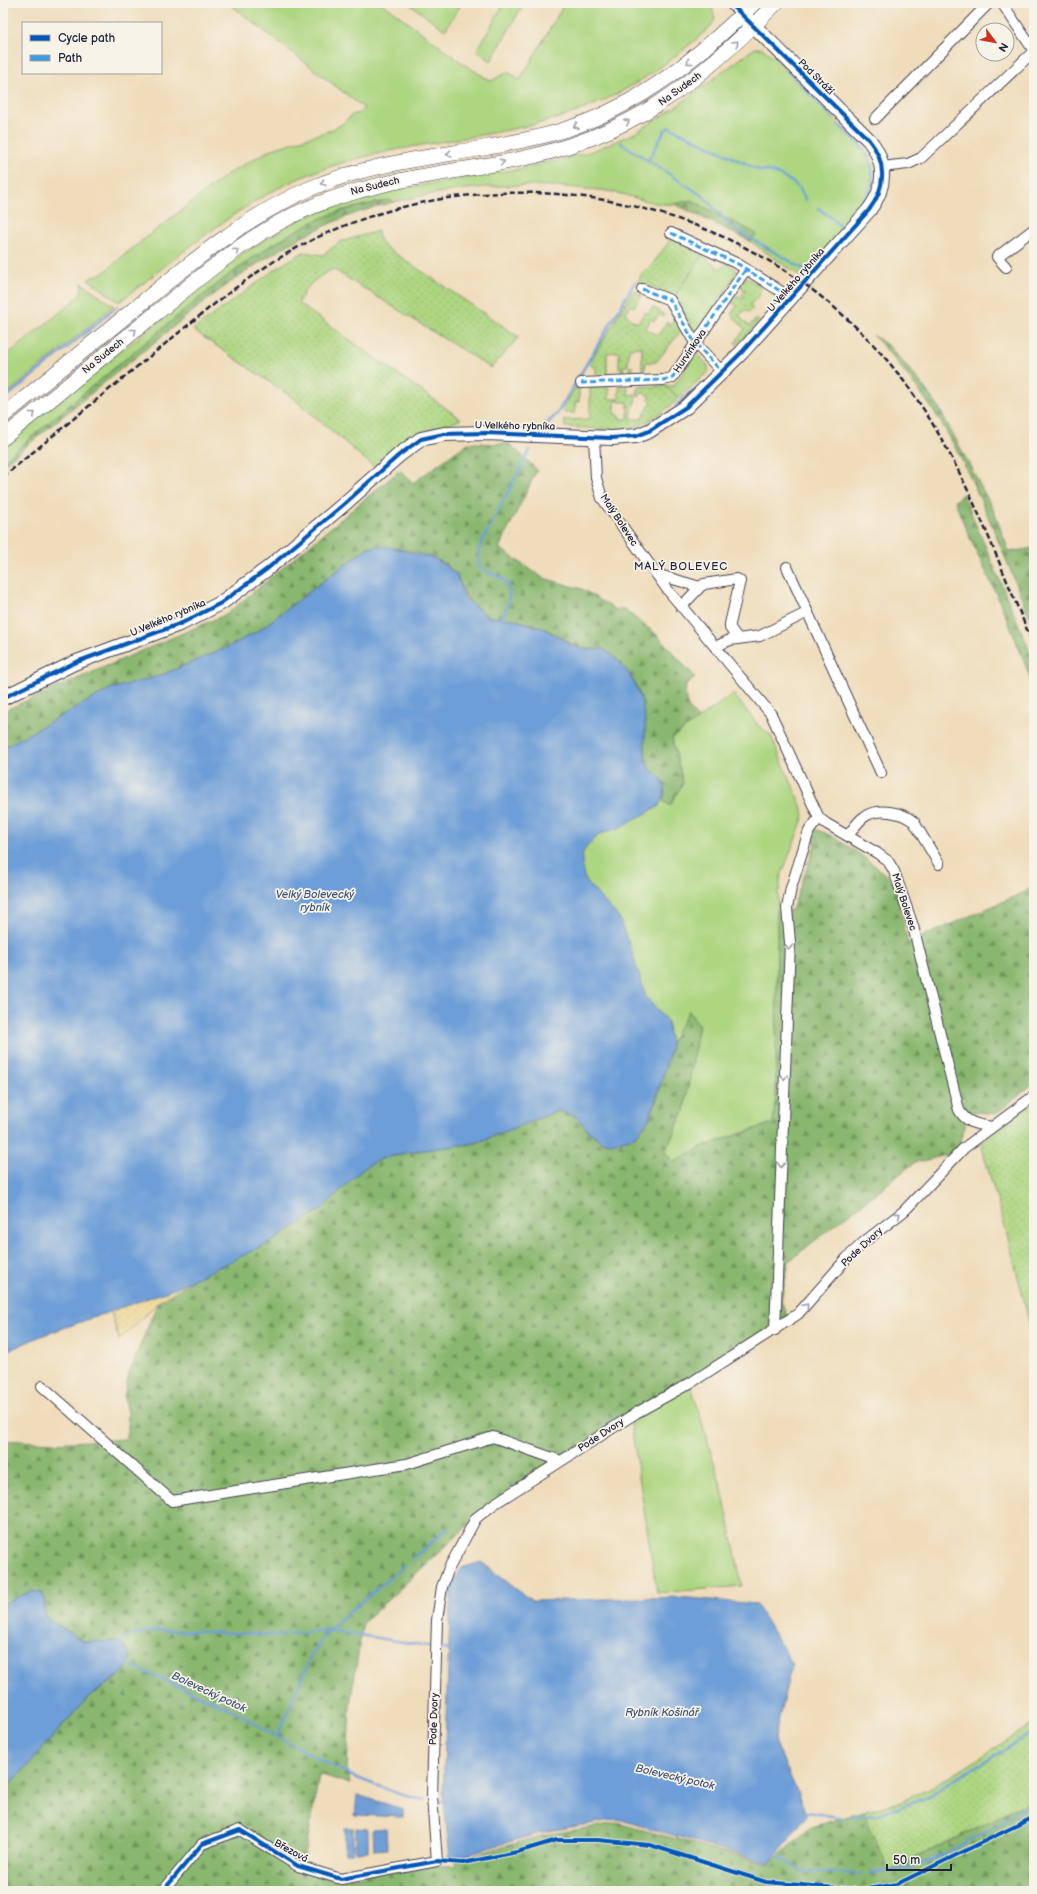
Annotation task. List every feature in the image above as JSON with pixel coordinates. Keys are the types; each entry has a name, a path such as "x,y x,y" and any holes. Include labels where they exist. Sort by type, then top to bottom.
{"main road":[{"name":"Na Sudech","path":"3,416 197,258 236,229 273,206 312,187 366,170 512,143 569,128 595,118 642,95 665,80 713,42 754,3"},
{"name":"Na Sudech","path":"3,438 201,276 246,243 283,221 322,202 364,188 392,181 517,160 574,145 604,133 650,110 674,95 707,69 776,3"}],"street":[{"name":"Pod Stráží","path":"730,3 869,140 878,155 882,167"},
{"path":"875,119 989,3"},
{"path":"882,167 908,164 921,158 1034,51 1002,3"},
{"name":"U Velkého rybníka","path":"3,698 74,663 182,622 221,602 267,569 343,505 397,456 422,439 444,434 486,433 612,438 636,436 649,431 686,407 742,352 791,298 873,204 882,183 882,167"},
{"path":"1006,267 997,257 1034,229"},
{"path":"671,233 746,269 791,298"},
{"name":"Hurvínkova","path":"581,383 672,378 746,269"},
{"path":"642,289 670,300 695,343 722,372"},
{"name":"Malý Bolevec","path":"594,437 596,478 602,498 681,607 771,714 819,818 888,861 894,871 913,926 959,1110 962,1115 973,1123 992,1127"},
{"path":"787,567 881,773"},
{"path":"656,574 700,587"},
{"path":"681,607 704,584 736,579 740,581 730,624 730,628 738,639"},
{"path":"716,647 723,642 760,636 808,612"},
{"path":"848,836 858,822 865,816 874,813 896,813 908,817 914,822 939,864"},
{"path":"775,1330 790,942 787,908 791,888 809,831 819,818"},
{"name":"Pode Dvory","path":"437,1861 432,1797 437,1620 442,1587 449,1568 476,1518 494,1504 636,1413 692,1382 798,1314 847,1258 864,1242 904,1211 964,1148 1034,1096"},
{"path":"42,1386 172,1501 407,1464 493,1437 561,1461"},
{"name":"Březová","path":"163,1891 202,1844 240,1830 298,1866 341,1879 437,1861"}],"green space":[{"path":"228,3 382,3 465,65 491,81 508,72 520,80 565,3 716,4 712,8 715,19 711,26 656,70 637,83 616,94 573,113 551,120 523,127 384,152 329,167 300,178 272,192 219,225 119,302 88,279 105,272 124,255 229,173 270,150 331,130 342,124 352,115 359,113 364,108"},
{"path":"408,3 462,3 445,30"},
{"path":"504,3 524,3 491,61 477,51"},
{"path":"755,48 762,48 772,56 866,152 872,169 873,181 870,191 863,203 843,230 803,278 750,241 757,234 675,204 660,204 609,191 538,186 490,187 466,189 394,202 389,200 343,210 311,223 270,246 226,277 3,461 3,446 242,254 302,218 363,195 519,169 587,153 635,133 677,106"},
{"path":"389,200 394,202 358,212 293,242 232,281 3,465 3,461 82,394 233,272 271,246 310,223 349,209"},
{"path":"691,200 757,234 750,241 675,204"},
{"path":"378,231 379,239 384,246 519,337 491,368 333,269 312,283 298,303 461,419 426,431 412,438 374,467 293,398 193,330 277,268 303,252 323,255 340,242"},
{"path":"673,236 681,239 702,255 675,296 638,282 642,273 651,266"},
{"path":"702,255 720,269 727,263 734,267 737,273 700,329 693,330 675,296"},
{"path":"746,277 762,288 758,291 761,294 750,305 753,308 749,312 745,310 739,316 749,326 756,319 759,321 737,345 735,343 745,329 731,314 737,306 730,301 735,295 743,299 744,296 742,295 745,290 740,286"},
{"path":"82,283 114,306 3,397 3,358 73,302 81,293"},
{"path":"633,291 642,295 634,307 631,305 625,314 630,319 638,323 645,312 648,314 653,307 665,315 663,317 659,315 654,321 651,319 645,329 658,335 667,322 671,325 675,318 682,330 656,362 646,362 645,369 642,369 642,347 629,348 628,366 623,366 624,375 629,375 629,367 633,367 633,377 622,377 622,369 619,368 619,352 607,353 607,377 600,377 596,373 596,368 589,364"},
{"path":"873,335 890,347 920,382 939,408 994,511 1009,552 1034,548 1034,628 983,505 948,434 913,383 894,358"},
{"path":"696,353 707,364 709,371 679,398 665,386 674,386"},
{"path":"665,386 679,398 659,414 637,426 621,429 565,427 564,420 590,419 590,388 609,387 609,399 618,399 618,401 615,401 615,414 619,415 620,419 628,419 628,402 619,402 619,387 628,387 628,395 636,394 631,419 641,419 652,402 649,399 650,397 643,392 639,397 638,396 637,387"},
{"path":"575,388 579,388 579,402 575,402 575,413 565,413 562,410"},
{"path":"468,443 510,444 537,470 499,548 543,578 582,589 616,610 625,610 657,635 695,677 686,684 686,696 688,707 698,719 672,738 683,783 670,806 663,801 665,794 661,778 651,771 646,758 642,707 639,691 631,677 615,659 603,649 583,648 571,644 554,633 538,626 510,619 487,616 469,601 456,575 439,560 415,552 390,548 368,547 258,631 228,647 157,677 110,689 3,748 3,711 227,614 400,470 413,483"},
{"path":"963,494 1034,661 1034,688 1009,623 959,512 955,501"},
{"path":"733,694 759,726 771,736 803,810 804,816 780,879 780,890 778,890 776,1096 773,1123 703,1146 674,1162 665,1152 684,1111 670,1052 576,1116 3,748 645,741 672,738"},
{"path":"816,830 833,837 856,852 892,881 908,943 1025,892 1031,886 1034,887 1034,1083 996,1114 968,1111 959,1146 954,1153 914,1163 789,1261 781,1301 788,1317 476,1518 363,1623 350,1705 347,1768 350,1784 319,1774 304,1862 339,1871 341,1879 415,1865 455,1866 456,1860 545,1835 617,1823 769,1864 811,1827 863,1812 890,1871 1034,1799 1034,1891 3,1891 3,1793 81,1705 94,1693 119,1677 121,1641 84,1642 44,1616 45,1601 32,1591 3,1604 3,1440 53,1443 126,1439 128,1413 124,1396 129,1373 158,1302 195,1278 271,1242 323,1208 356,1175 369,1165 381,1159 409,1152 476,1143 557,1111 576,1116 588,1131 639,1132 652,1112 660,1090 673,1040 689,1011 699,1025 684,1111 665,1152 674,1162 703,1146 773,1123 776,1096 777,911 792,910 816,842 810,838 813,831"},
{"path":"1034,1102 1034,1342 1011,1249 982,1148 983,1141"},
{"path":"689,1386 692,1389 722,1489 742,1586 657,1593 630,1418"},
{"path":"1034,1723 1034,1799 889,1871 863,1812 902,1801 931,1787 961,1770"}],"sand":[{"path":"201,1275 158,1302 119,1340 104,1287"}],"water":[{"name":"Velký Bolevecký rybník","path":"368,547 389,547 436,559 456,574 465,598 488,617 513,619 545,629 575,647 587,650 603,649 612,655 627,671 638,691 644,712 645,753 647,763 649,768 661,778 663,782 665,789 663,797 658,807 619,828 600,834 583,852 582,862 584,877 590,886 619,918 631,949 646,997 667,1021 671,1043 670,1052 650,1118 633,1137 612,1143 602,1142 588,1131 576,1116 557,1111 476,1143 409,1152 381,1159 369,1165 356,1175 323,1208 271,1242 171,1290 41,1336 3,1353 3,748 110,689 157,677 228,647 258,631"},
{"name":"Rybník Košinář","path":"481,1562 532,1601 678,1597 756,1604 792,1663 774,1739 807,1815 770,1863 617,1819 544,1832 450,1859 443,1793 451,1590 461,1568"},
{"path":"32,1591 42,1593 45,1601 44,1616 84,1642 121,1641 131,1657 124,1672 94,1693 81,1705 3,1793 3,1604"},
{"path":"357,1795 403,1809 403,1817 355,1815"},
{"path":"345,1828 353,1828 353,1853 345,1853"},
{"path":"356,1828 368,1829 368,1851 356,1852"},
{"path":"386,1828 387,1849 374,1850 373,1829"}],"waterway":[{"path":"787,71 833,118"},
{"path":"818,208 832,218 843,229 863,203 872,184 873,174 871,163 866,152 857,141 839,125"},
{"path":"648,161 665,130 669,127 761,171 775,173 786,178 798,187 806,200"},
{"path":"621,143 703,196 733,228 807,271"},
{"path":"541,429 557,414 635,282"},
{"path":"3,400 118,306"},
{"path":"676,406 693,390"},
{"path":"501,621 508,602 509,590 503,580 478,566 479,548 530,450"},
{"path":"411,1560 448,1528"},
{"path":"277,1737 312,1654 328,1630 404,1566"},
{"path":"119,1642 132,1635 158,1630 276,1635 328,1630 434,1647"},
{"path":"439,1648 452,1651"},
{"name":"Bolevecký potok","path":"127,1664 235,1711 277,1737 352,1776 399,1794 424,1800"},
{"name":"Bolevecký potok","path":"851,1817 878,1815 923,1799 1034,1732"},
{"name":"Bolevecký potok","path":"434,1802 445,1801"},
{"path":"869,1873 912,1867 940,1856 968,1842 1034,1802"},
{"name":"Bolevecký potok","path":"802,1811 843,1818"},
{"path":"776,1855 801,1871 860,1874"}],"railway":[{"path":"3,477 231,291 268,265 308,242 386,212 467,196 549,194 630,205 708,230 780,268 846,318 903,380 924,410 961,475 1034,646"}],"marked path":[{"path":"671,233 738,264 791,298"},
{"path":"581,383 663,380 672,378 746,269"},
{"path":"642,289 670,300 695,343 722,372"}],"cycle path":[{"path":"3,698 74,663 182,623 221,603 267,569 343,505 399,455 421,439 444,434 486,433 612,438 636,436 649,431 686,407 742,352 869,210 879,193 882,175 879,157 869,140 730,3"},
{"path":"163,1891 202,1844 240,1830 298,1866 341,1879 437,1861 463,1863 517,1852 557,1840 598,1840 650,1845 766,1882 861,1890 897,1884 1034,1817"}],"district":[{"name":"MALÝ BOLEVEC","path":"681,566"}]}
